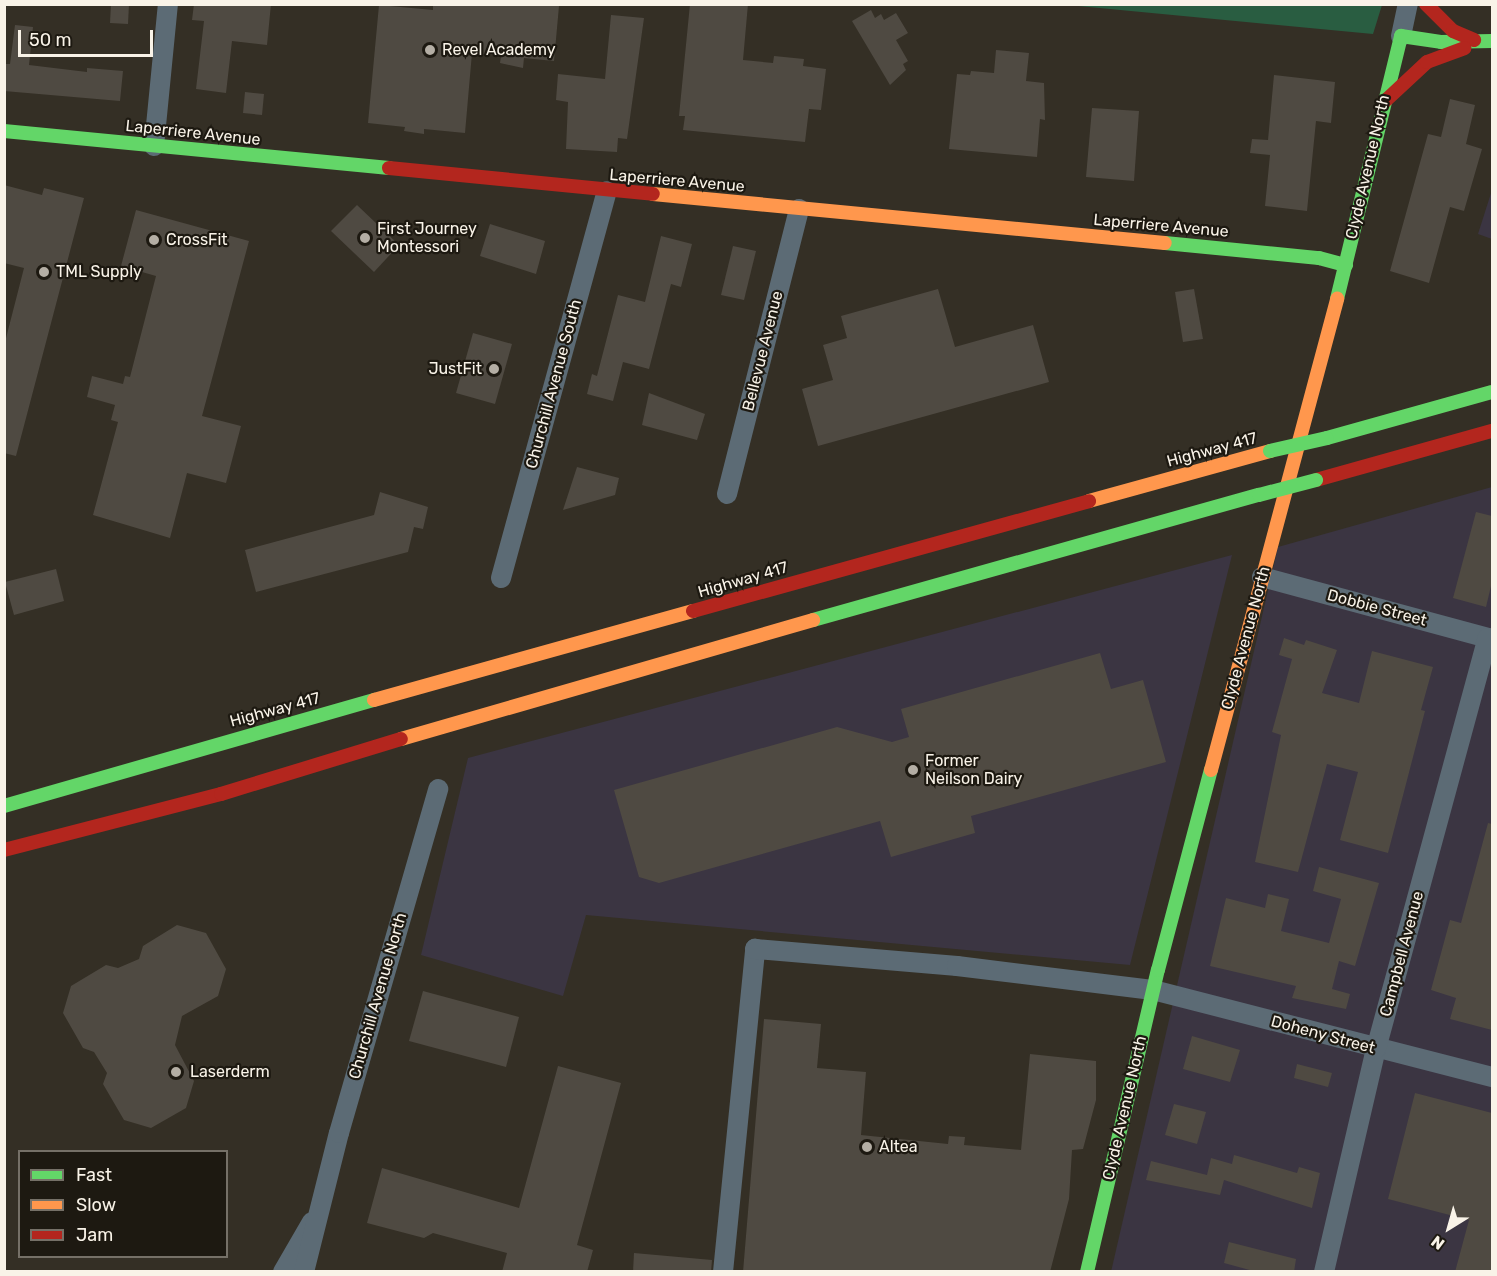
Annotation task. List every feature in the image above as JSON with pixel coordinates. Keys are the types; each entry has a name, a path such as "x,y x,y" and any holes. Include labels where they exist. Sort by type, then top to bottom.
{"main road":[{"path":"1426,4 1453,31 1487,42"},
{"path":"1401,36 1487,42"},
{"name":"Clyde Avenue North","path":"1087,1272 1153,990 1346,265 1383,103 1401,36"},
{"path":"1383,103 1427,62 1487,42"},
{"name":"Laperriere Avenue","path":"4,131 1318,258 1346,265"},
{"name":"Highway 417","path":"4,806 117,771 1270,451 1327,438 1492,392"},
{"path":"4,850 220,794 500,708 1492,431"},
{"path":"74,770 117,771"}],"street":[{"path":"154,146 168,4"},
{"name":"Clyde Avenue North","path":"1401,36 1408,4"},
{"name":"Churchill Avenue South","path":"501,578 607,191"},
{"name":"Bellevue Avenue","path":"727,494 799,209"},
{"name":"Dobbie Street","path":"1262,576 1490,638"},
{"name":"Campbell Avenue","path":"1324,1272 1376,1049 1490,638"},
{"name":"Churchill Avenue North","path":"304,1272 438,789"},
{"name":"Doheny Street","path":"723,1272 755,949 957,966 1153,990 1492,1077"},
{"name":"Churchill Avenue North","path":"283,1272 322,1204"}],"shaded area":[{"path":"1492,190 1492,239 1478,234"},
{"path":"1492,487 1492,1271 1111,1272 1278,547"},
{"path":"1232,555 1130,965 586,915 563,996 421,955 468,758"}],"green space":[{"path":"1068,5 1382,5 1373,34"}],"building":[{"path":"111,4 129,4 128,24 110,23"},
{"path":"194,4 271,4 267,45 232,41 226,93 196,89 204,21 192,20"},
{"path":"433,4 559,6 554,61 524,58 523,68 500,63 501,56 472,53 465,133 424,129 424,134 404,131 405,127 368,123 379,5 433,10"},
{"path":"690,4 748,4 743,60 773,63 774,56 804,59 803,66 826,69 821,110 809,109 805,142 683,130 685,116 679,116"},
{"path":"871,10 875,18 881,14 884,20 896,13 908,33 896,40 908,61 903,64 906,70 890,85 852,21"},
{"path":"611,15 644,18 627,139 618,138 617,152 566,149 568,102 556,100 558,74 605,79"},
{"path":"15,25 33,27 29,65 87,72 87,68 123,71 120,101 4,91 4,64 10,64"},
{"path":"996,50 1029,53 1026,81 1044,83 1045,120 1040,119 1037,157 949,149 957,74 970,75 971,71 994,73"},
{"path":"1274,75 1335,82 1331,123 1316,121 1307,211 1265,206 1270,155 1250,153 1252,139 1268,140"},
{"path":"245,92 264,94 262,115 243,113"},
{"path":"1450,99 1475,105 1466,144 1482,149 1464,211 1450,207 1429,283 1390,271 1428,134 1441,137"},
{"path":"1092,108 1139,111 1134,181 1086,177"},
{"name":"TML Supply","path":"4,185 42,195 44,188 84,198 16,456 4,453 4,346 24,268 4,263"},
{"name":"First Journey Montessori","path":"357,205 399,245 374,272 331,231"},
{"path":"136,210 249,241 202,416 241,426 226,483 187,473 170,538 93,515 118,422 111,420 115,405 87,397 92,376 123,384 125,376 130,377 156,276 121,266"},
{"path":"490,224 545,241 536,274 480,256"},
{"path":"661,236 692,244 681,287 671,284 649,369 623,362 613,401 587,394 592,374 597,376 618,295 645,302"},
{"path":"733,246 756,251 744,300 721,295"},
{"path":"938,289 955,347 1033,325 1049,382 818,446 802,389 833,380 823,345 847,338 841,316"},
{"path":"1194,289 1203,339 1183,342 1175,292"},
{"path":"473,333 512,344 495,404 456,393"},
{"path":"649,393 705,414 697,440 642,425"},
{"path":"577,467 619,478 615,495 563,510"},
{"path":"380,492 428,507 423,529 414,527 408,552 256,592 245,550 374,515"},
{"path":"1476,512 1492,516 1492,582 1486,607 1453,598"},
{"path":"56,569 64,601 14,615 5,582"},
{"path":"1284,638 1304,645 1306,640 1337,650 1322,693 1359,703 1372,651 1433,667 1421,710 1425,711 1388,853 1340,840 1358,772 1327,764 1298,872 1255,862 1281,735 1272,732 1292,659 1279,655"},
{"name":"Former Neilson Dairy","path":"1100,653 1111,689 1143,680 1166,762 971,816 975,833 891,857 880,821 659,883 639,877 614,790 837,727 892,742 909,737 901,709"},
{"path":"1488,823 1492,824 1492,1030 1450,1019 1456,998 1431,990 1450,920 1461,923"},
{"path":"1319,867 1379,883 1355,966 1339,961 1332,989 1350,994 1346,1009 1292,998 1296,986 1210,966 1226,898 1265,908 1268,894 1289,899 1281,931 1329,943 1341,899 1313,891"},
{"path":"177,925 206,933 226,969 218,996 182,1016 175,1045 194,1081 186,1108 151,1128 124,1120 103,1084 107,1073 94,1052 83,1048 63,1013 71,986 106,965 118,968 139,959 143,946"},
{"path":"423,991 519,1017 506,1067 409,1041"},
{"name":"Altea","path":"764,1019 821,1024 817,1068 866,1072 861,1135 948,1144 949,1136 965,1137 964,1145 1021,1150 1030,1054 1096,1061 1096,1100 1083,1149 1072,1150 1069,1199 1050,1272 743,1272"},
{"path":"1192,1036 1240,1050 1230,1082 1183,1069"},
{"path":"1297,1064 1332,1073 1328,1087 1294,1078"},
{"path":"558,1066 621,1083 577,1245 593,1250 587,1272 502,1272 507,1253 433,1233 424,1238 367,1223 382,1168 519,1208"},
{"path":"1415,1093 1492,1113 1492,1272 1455,1272 1469,1220 1388,1199"},
{"path":"1174,1104 1206,1112 1197,1144 1165,1135"},
{"path":"1234,1155 1297,1173 1299,1167 1320,1173 1312,1208 1224,1180 1220,1195 1146,1180 1151,1161 1207,1175 1211,1158 1232,1164"},
{"path":"1229,1242 1296,1259 1294,1272 1257,1272 1224,1263"},
{"path":"634,1253 712,1260 711,1272 633,1272"}],"traffic: fast":[{"path":"1337,299 1401,36 1441,42 1492,41"},
{"path":"4,131 389,168"},
{"path":"1165,243 1319,258 1346,265"},
{"path":"1327,438 1492,392"},
{"path":"1270,451 1327,438"},
{"path":"1259,495 1316,480"},
{"path":"813,620 1259,495"},
{"path":"4,806 374,700"},
{"path":"1087,1272 1158,970 1211,770"}],"traffic: slow":[{"path":"653,194 1165,243"},
{"path":"1211,770 1337,299"},
{"path":"1089,501 1270,451"},
{"path":"374,700 693,611"},
{"path":"401,739 813,620"}],"traffic: jam":[{"path":"1426,4 1453,31 1474,40"},
{"path":"1383,103 1427,62 1465,48"},
{"path":"389,168 653,194"},
{"path":"1316,480 1492,431"},
{"path":"693,611 1089,501"},
{"path":"4,850 221,794 401,739"}],"place":[{"name":"Revel Academy","path":"430,50"},
{"name":"First Journey Montessori","path":"365,238"},
{"name":"CrossFit","path":"154,240"},
{"name":"TML Supply","path":"44,272"},
{"name":"JustFit","path":"494,369"},
{"name":"Former Neilson Dairy","path":"913,770"},
{"name":"Laserderm","path":"176,1072"},
{"name":"Altea","path":"867,1147"}]}
